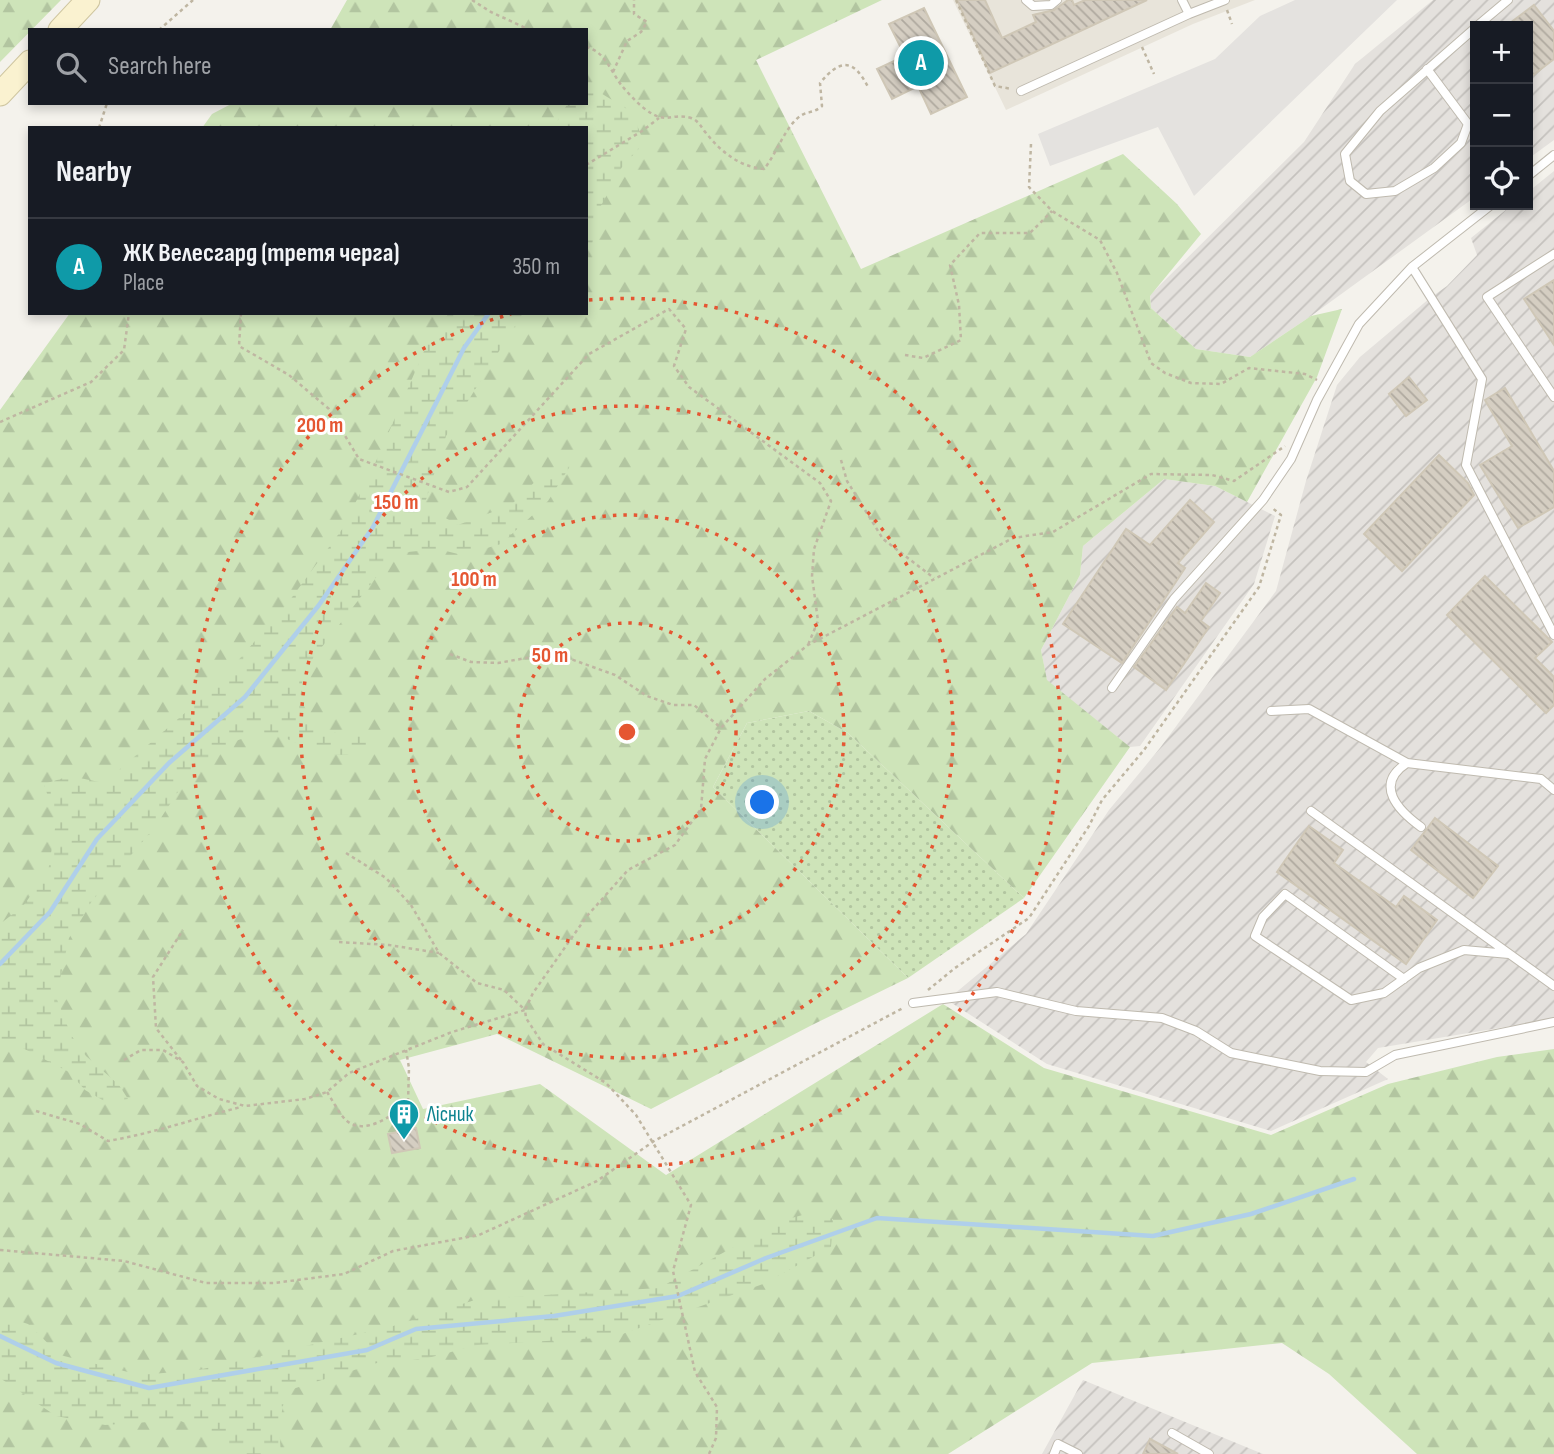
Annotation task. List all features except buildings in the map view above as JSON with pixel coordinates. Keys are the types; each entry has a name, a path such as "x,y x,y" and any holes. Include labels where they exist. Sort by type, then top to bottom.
{"main road":[{"path":"62,28 88,0"},
{"path":"0,94 28,64"}],"lane":[{"path":"1026,0 1033,6 1051,5 1057,0"},
{"path":"1182,0 1189,14"},
{"path":"1021,91 1189,14 1226,0"},
{"path":"1483,21 1508,0"},
{"path":"1427,69 1468,124 1461,143 1434,168 1395,191 1366,194 1350,181 1345,154 1380,111 1427,69 1470,32"},
{"path":"1533,172 1554,155"},
{"path":"1112,688 1174,599 1263,500 1291,459 1326,384 1359,324 1412,267 1485,210"},
{"path":"1554,254 1487,297 1554,397"},
{"path":"1412,267 1482,379 1466,465 1554,635"},
{"path":"1271,711 1309,709 1407,763 1541,779 1554,790"},
{"path":"1407,763 1396,770 1392,782 1394,802 1402,813 1421,827"},
{"path":"1311,811 1554,986"},
{"path":"1404,979 1285,894 1264,917 1255,936 1351,1000 1384,993 1404,979 1419,968 1464,950 1509,954"},
{"path":"913,1003 997,992 1076,1011 1162,1018 1196,1031 1230,1053 1320,1072 1366,1072 1395,1055 1554,1022"},
{"path":"1172,1433 1209,1454"},
{"path":"1054,1454 1058,1444 1078,1454"}],"path":[{"path":"161,28 193,0"},
{"path":"472,0 526,28"},
{"path":"613,72 627,41 641,32 647,22 634,13 634,0"},
{"path":"956,0 995,86 1021,91"},
{"path":"1138,37 1154,74"},
{"path":"588,48 605,59 621,85 643,108 659,118 691,118 700,123 729,157 755,168 764,169 774,157 789,129 802,115 814,113 822,106 820,83 832,68 845,64 856,68 868,87"},
{"path":"100,126 106,105"},
{"path":"588,163 659,118"},
{"path":"1031,144 1029,187 1052,211 1100,240 1116,273 1151,363 1165,373 1191,383 1221,384 1249,368 1305,374 1326,384"},
{"path":"905,355 923,358 961,340 959,305 950,265 980,233 1030,233 1052,211"},
{"path":"241,315 239,346 289,375 329,408 359,458 449,492 467,487 589,354 668,309 686,329 674,366 690,387 820,484 831,501 814,549 812,576 818,621 808,645"},
{"path":"0,422 91,382 124,350 129,315"},
{"path":"709,1454 716,1438 717,1407 695,1372 673,1271 691,1205 636,1115 606,1083 543,1044 526,1017 525,1010 533,993 587,916 628,870 675,845 701,809 705,759 721,728 765,679 808,645 1013,538 1053,532 1152,474 1212,475 1234,481 1302,434"},
{"path":"841,460 847,481 883,540 934,578"},
{"path":"0,1250 124,1261 206,1283 274,1283 344,1274 393,1251 479,1235 597,1181 654,1141 913,1003 954,968 1029,918 1089,826 1102,800 1144,750 1259,587 1282,515 1263,500"},
{"path":"450,654 471,662 498,663 554,653 615,675 647,696 673,705 694,705 721,728"},
{"path":"346,853 386,878 411,905 439,953 477,983 504,990 525,1010"},
{"path":"183,930 153,977 156,1028 183,1062 197,1086 219,1099 244,1106"},
{"path":"339,942 389,945 439,953"},
{"path":"36,1111 80,1124 108,1141 143,1135 186,1120 244,1106 305,1098 327,1092 349,1073 453,1031 525,1010"},
{"path":"124,1060 141,1050 163,1050 183,1062"},
{"path":"327,1092 348,1122 363,1127 391,1117 408,1102 406,1050"}],"shaded area":[{"path":"953,0 1255,0 1193,24 1006,110"},
{"path":"1295,0 1397,0 1194,196 1158,127 1050,166 1038,134 1215,59 1260,16"},
{"path":"1433,0 1554,0 1554,140 1533,155 1533,21 1470,21 1470,201 1250,357 1196,349 1151,308 1150,295 1304,142 1355,64"},
{"path":"1554,171 1554,1019 1378,1048 1366,1062 1388,1079 1271,1131 1047,1064 947,1000 1026,934 1109,810 1160,748 1276,591 1306,481 1337,385 1360,357 1447,286 1477,255 1471,238 1506,210 1533,210 1533,188"},
{"path":"1164,479 1215,486 1275,516 1254,584 1140,746 1130,747 1047,681 1041,650 1080,575 1083,546"},
{"path":"1083,1380 1263,1454 1042,1454"}],"green space":[{"path":"0,0 61,0 33,28 28,28 28,34 0,62"},
{"path":"347,0 882,0 756,60 861,269 1123,154 1177,204 1201,234 1150,296 1151,308 1196,349 1250,357 1311,316 1342,309 1317,377 1247,502 1215,486 1164,479 1083,546 1080,575 1041,650 1047,680 1130,747 1024,898 848,733 809,711 747,723 713,787 908,978 651,1109 497,1034 400,1060 423,1109 540,1084 666,1175 943,1004 1044,1068 1271,1135 1388,1084 1497,1057 1554,1049 1554,1454 1417,1454 1329,1374 1282,1343 1092,1363 948,1454 0,1454 0,410 69,315 588,315 588,126 203,126 212,114 229,105 588,105 588,28 331,28"},
{"path":"588,86 632,112 644,143 622,167 596,215 592,246 588,249 588,126 554,126 567,105 588,105"},
{"path":"448,315 522,315 446,436 424,506 458,525 511,505 548,469 572,463 548,501 501,544 462,555 438,549 398,553 304,670 300,699 308,713 326,731 353,736 364,734 379,740 365,752 346,755 321,754 285,738 261,732 230,743 185,781 155,827 92,901 69,938 56,997 71,1035 86,1056 119,1085 128,1099 106,1102 85,1090 69,1072 9,1041 0,1042 0,924 23,906 48,872 56,822 44,784 70,776 104,783 216,686 287,604 343,528 378,457 428,342"},
{"path":"809,711 848,733 1024,898 908,978 713,787 747,723"},
{"path":"806,1214 833,1219 831,1247 763,1284 614,1337 478,1345 424,1359 377,1363 286,1391 279,1426 281,1454 231,1454 204,1430 178,1420 105,1425 56,1416 0,1378 0,1315 28,1324 60,1355 140,1375 198,1370 390,1327 478,1299 659,1288 781,1221"}],"waterway":[{"path":"0,964 50,912 97,839 169,763 245,697 319,605 373,527 464,348 488,315"},
{"path":"0,1336 56,1363 149,1388 367,1350 416,1329 554,1316 678,1296 766,1258 877,1218 1153,1236 1251,1214 1354,1179"}],"place":[{"name":"ЖК Велесгард (третя черга)","path":"921,63"},
{"name":"Лісник","path":"404,1141"}]}
